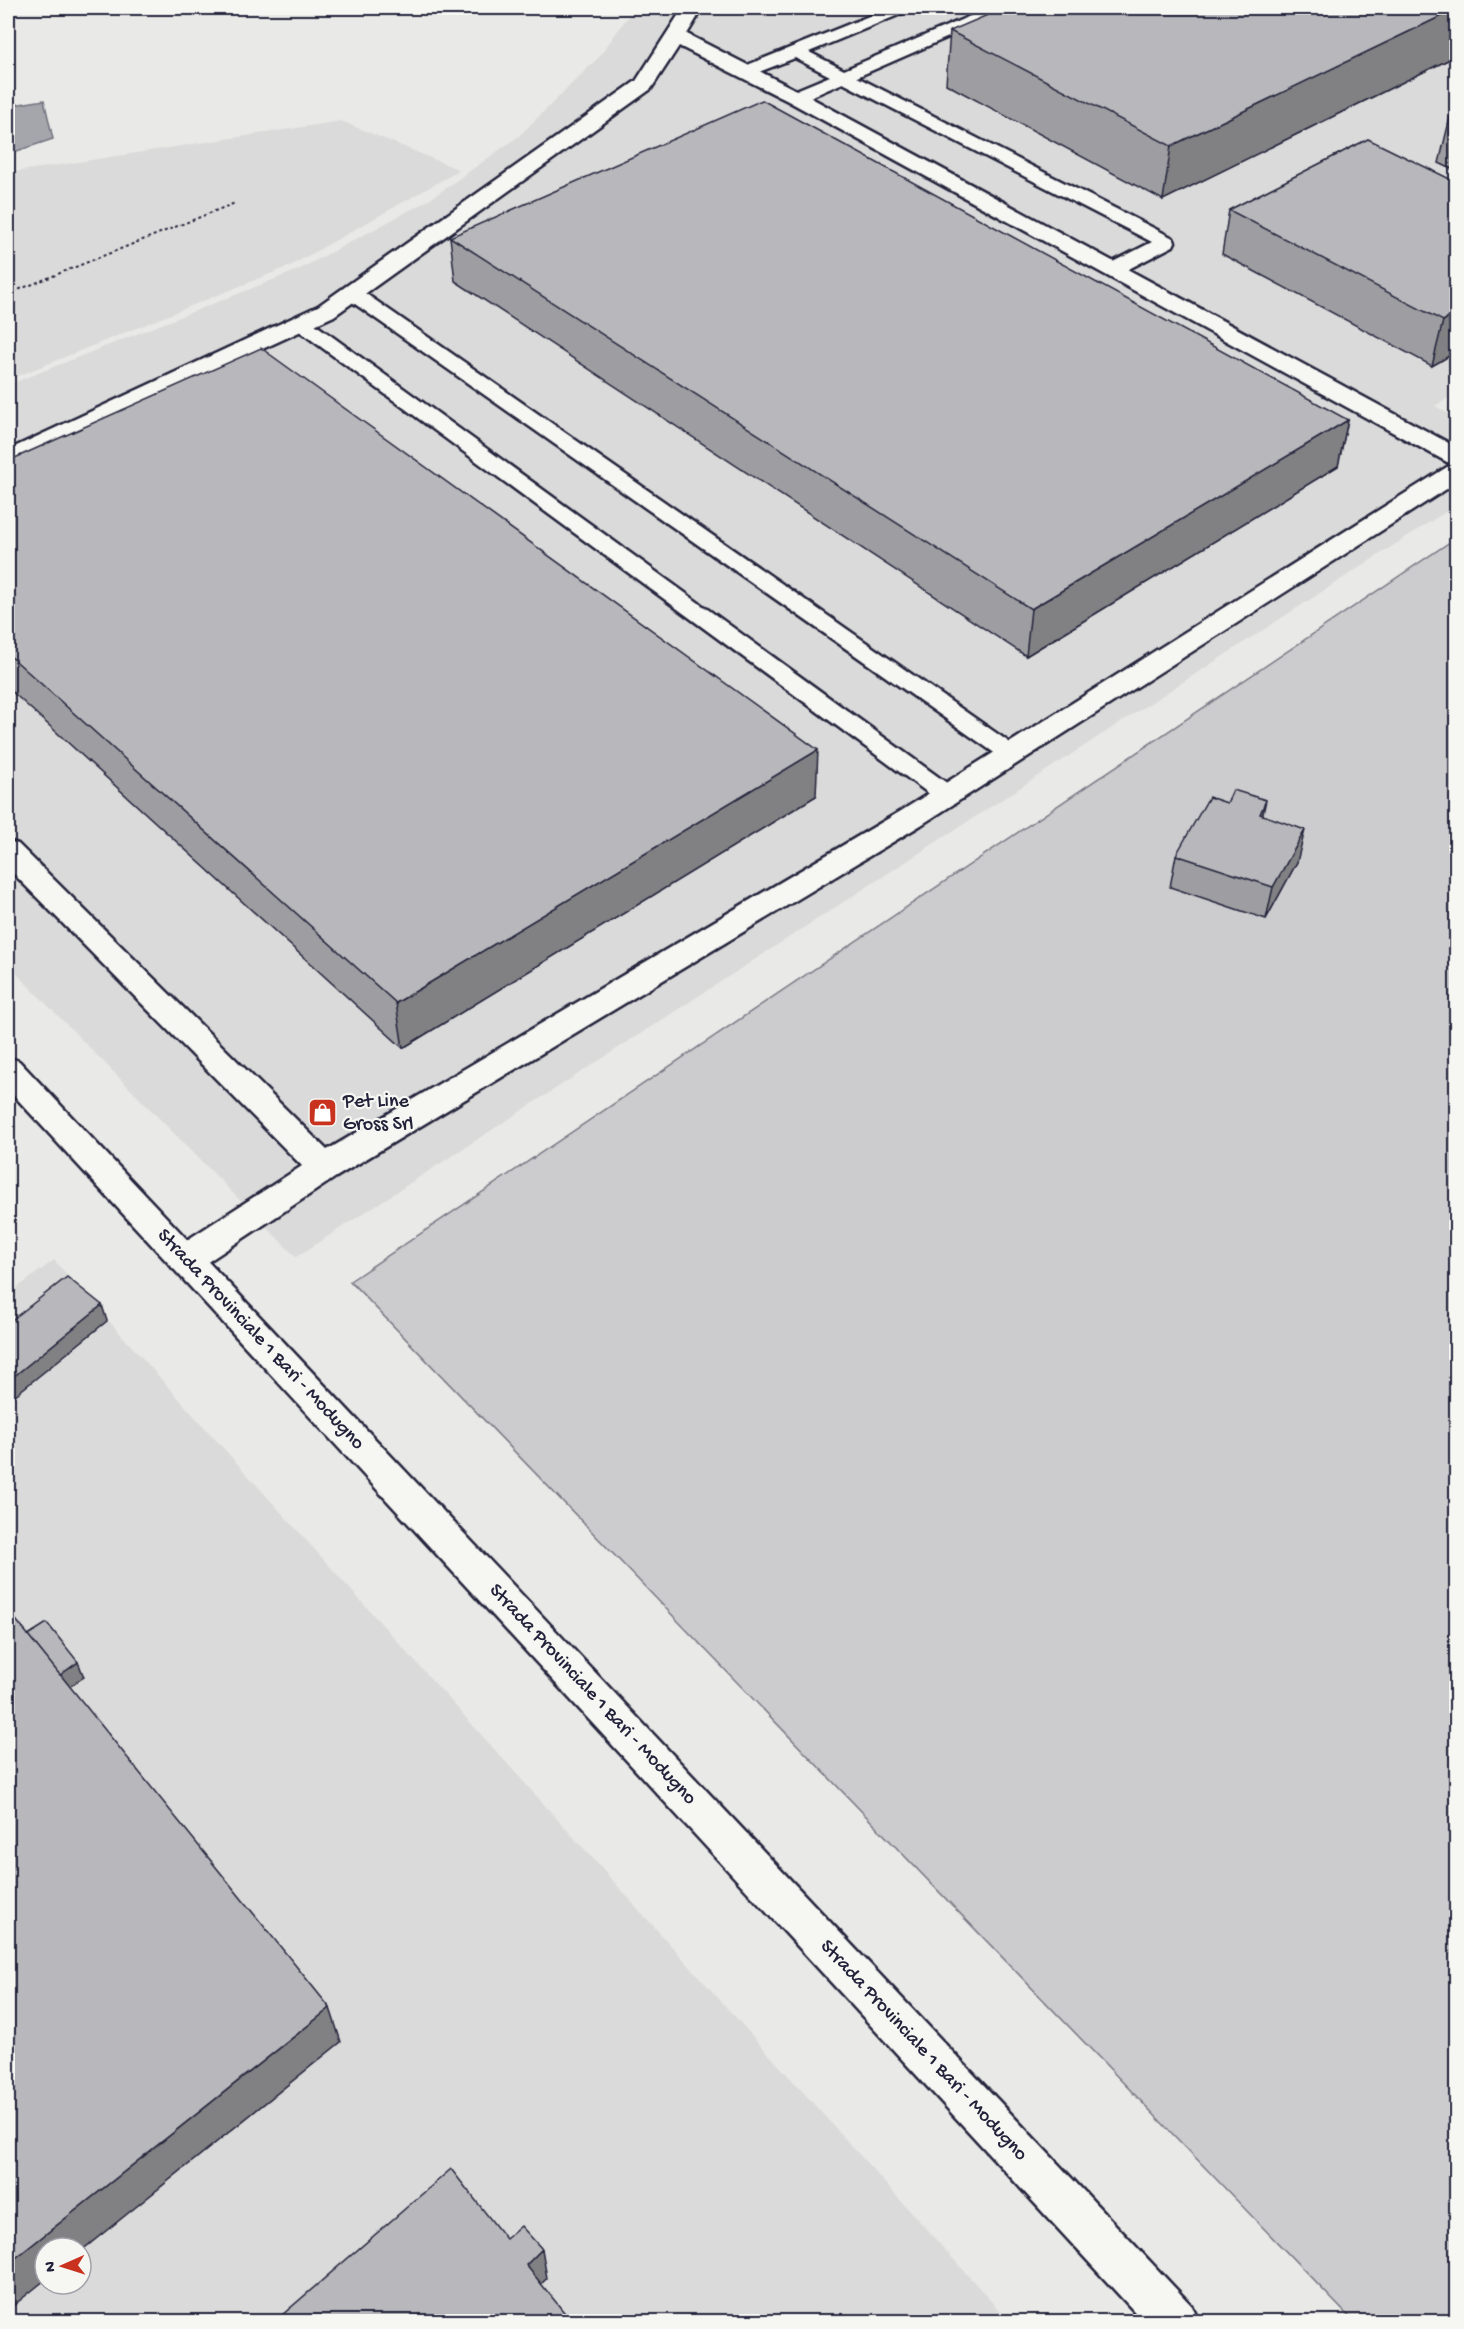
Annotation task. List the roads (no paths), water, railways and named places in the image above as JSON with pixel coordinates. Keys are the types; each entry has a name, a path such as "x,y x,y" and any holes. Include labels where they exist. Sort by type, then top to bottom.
{"street":[{"path":"8,459 327,311 644,85 693,8"},
{"path":"675,36 795,97 1456,457"},
{"path":"185,1259 324,1168 946,795 1456,472"},
{"path":"8,851 324,1168"},
{"name":"Strada Provinciale 1 Bari - Modugno","path":"8,1070 1176,2322"}],"lane":[{"path":"746,72 902,8"},
{"path":"795,97 1002,8"},
{"path":"796,52 1166,242 1112,270"},
{"path":"352,293 1011,754"},
{"path":"301,323 946,795"}],"place":[{"name":"Pet Line Gross Srl","path":"322,1113"}]}
